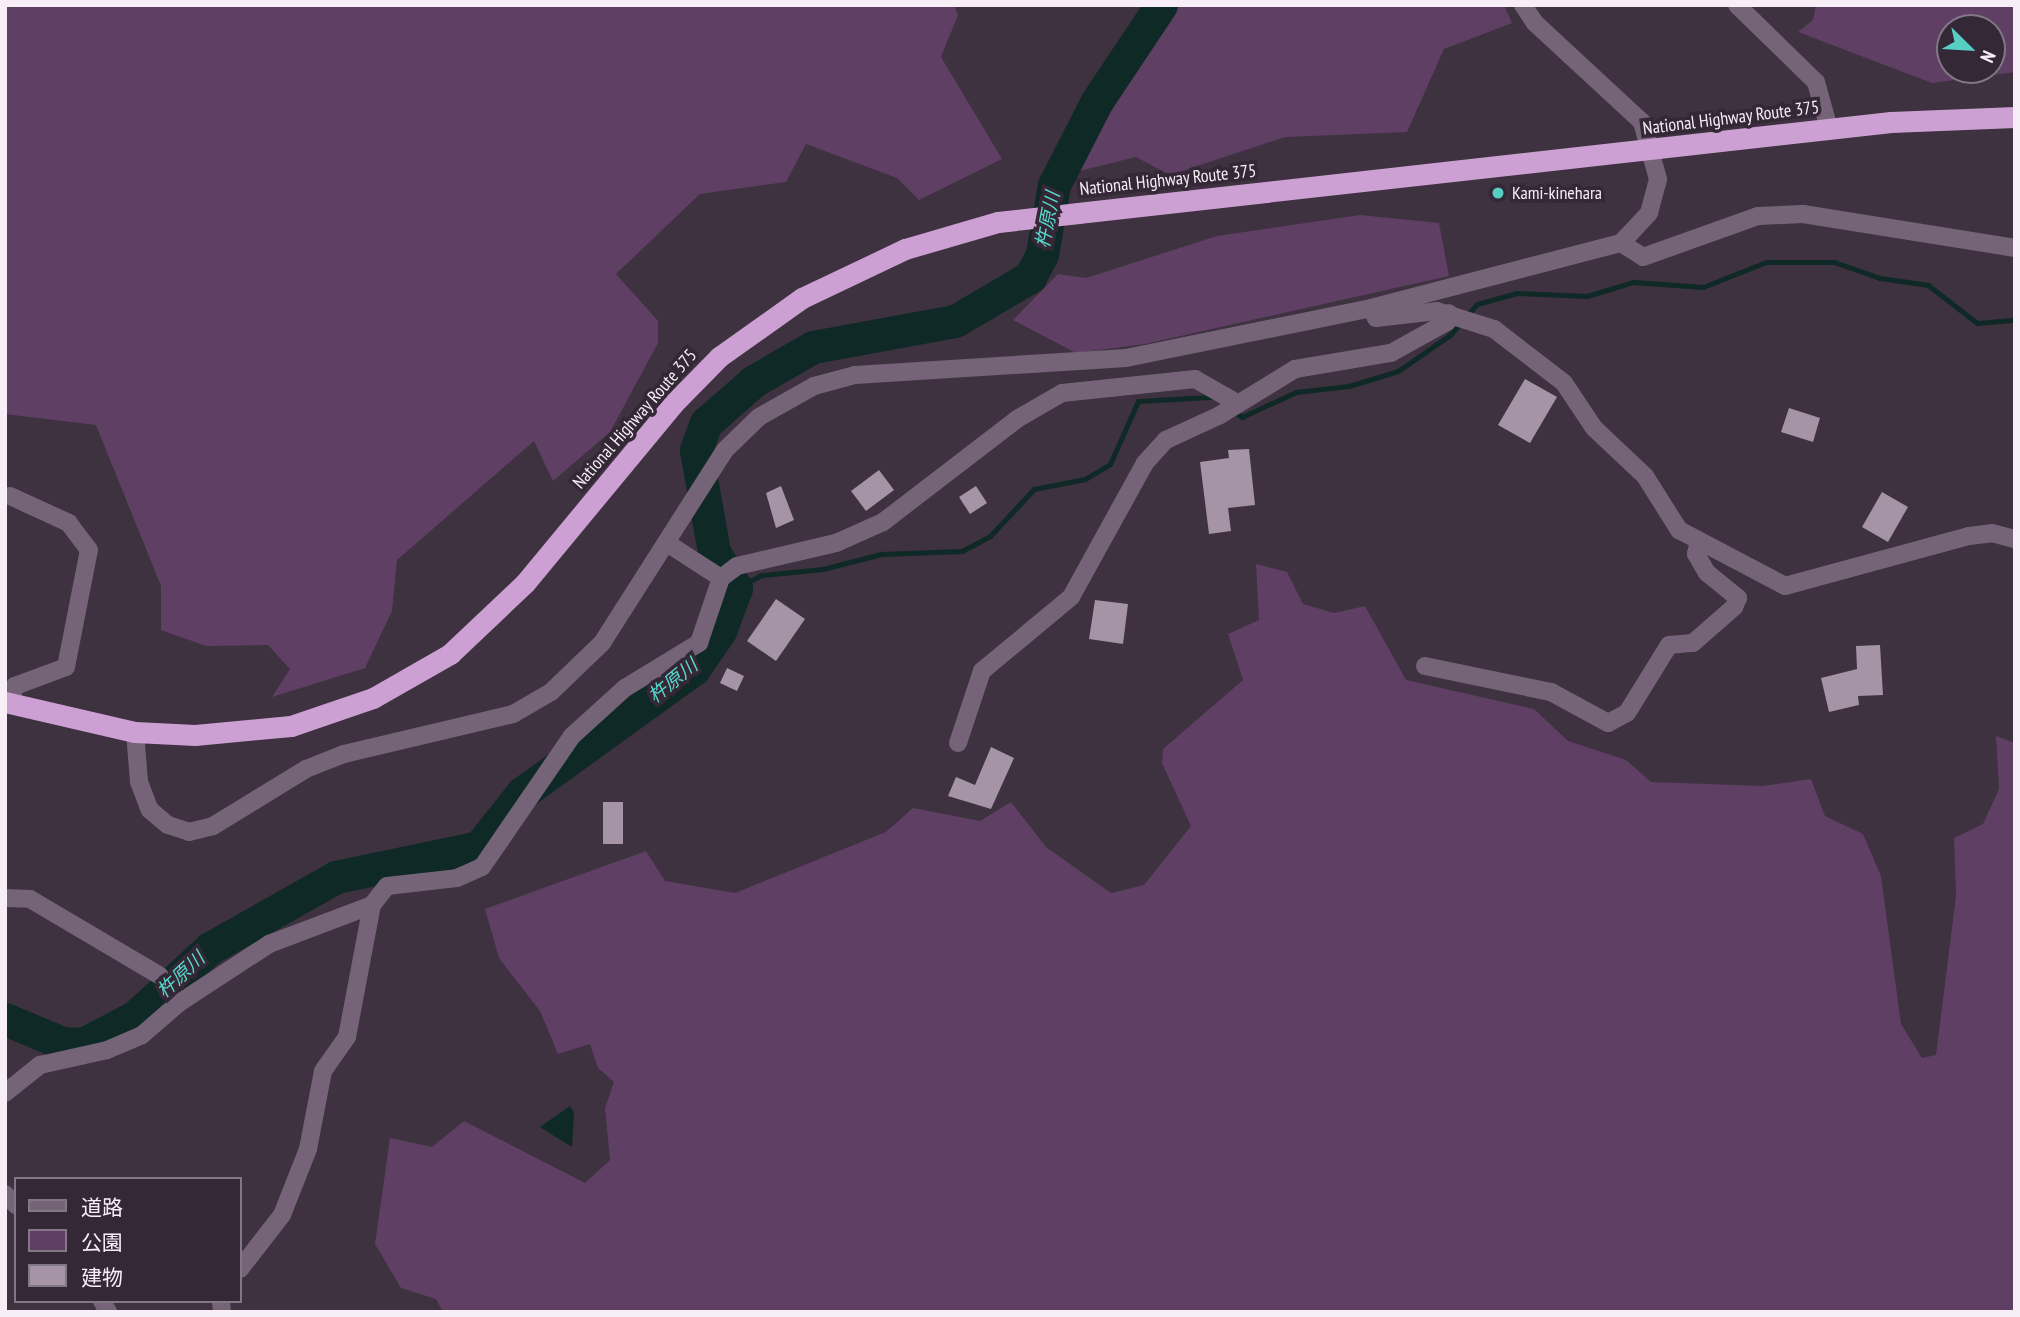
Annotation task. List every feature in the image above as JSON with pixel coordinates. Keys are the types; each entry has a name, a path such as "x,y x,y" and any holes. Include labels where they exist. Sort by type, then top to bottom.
{"highway":[{"name":"National Highway Route 375","path":"7,702 135,732 195,736 291,726 373,698 450,654 526,583 673,404 759,324 855,270 998,222 1829,129 2015,117"}],"street":[{"path":"135,732 139,782 150,810 168,825 189,832 213,826 306,769 344,754 474,727 513,714 551,692 602,643 725,450 759,417 814,386 855,375 1126,358 1371,308 1621,243 1650,213 1658,179 1642,122 1535,23 1523,5"},
{"path":"1737,5 1816,82 1829,129"},
{"path":"1621,243 1643,257 1758,216 1803,214 2015,248"},
{"path":"1371,308 1376,318 1388,319 1461,315 1564,383 1594,428 1645,476 1679,530 1698,545 1785,586 1969,536 1992,533 2015,538"},
{"path":"958,743 982,671 1071,597 1144,463 1183,429 1220,415 1295,369 1391,353 1461,315"},
{"path":"242,1267 272,1233 299,1174 323,1071 347,1037 372,905 387,886 457,878 482,867 572,736 625,688 699,643 721,578 737,566 836,543 883,522 1017,419 1062,393 1195,379 1237,403"},
{"path":"7,702 15,686 66,667 89,550 69,523 10,496"},
{"path":"667,543 721,578"},
{"path":"1424,666 1551,692 1608,723 1627,713 1669,645 1693,643 1734,607 1738,598 1707,573 1696,554 1698,545"},
{"path":"5,898 30,899 160,976"},
{"path":"5,1093 40,1065 107,1051 142,1035 180,1003 269,944 372,905"}],"green space":[{"path":"5,5 954,5 958,15 941,57 1002,159 919,200 897,178 806,144 786,182 700,194 616,274 658,321 658,343 610,432 553,481 534,441 397,560 392,611 365,668 272,697 290,669 268,645 206,646 161,630 161,586 96,425 5,414"},
{"path":"1171,5 1504,5 1512,23 1444,49 1407,132 1285,137 1170,175 1136,157 1071,173"},
{"path":"1816,5 2015,5 2015,72 2006,73 2006,14 1936,14 1936,82 1932,83 1798,32 1813,20"},
{"path":"1360,215 1439,223 1449,276 1145,344 1076,353 1013,320 1058,274 1086,278 1217,236"},
{"path":"1256,564 1287,572 1303,604 1334,613 1365,606 1406,680 1534,709 1568,741 1626,760 1651,782 1763,786 1811,779 1825,816 1863,834 1881,876 1901,1024 1922,1058 1936,1055 1956,896 1954,838 1983,824 1999,789 1996,736 2015,743 2015,1312 443,1312 436,1299 401,1288 375,1244 390,1138 432,1147 464,1121 585,1183 610,1160 605,1108 614,1082 598,1068 590,1044 558,1054 540,1011 499,958 485,909 646,851 665,881 735,893 886,832 913,808 980,821 1011,802 1046,847 1111,893 1144,885 1191,826 1162,763 1163,749 1243,680 1228,634 1259,620"}],"shaded area":[{"path":"570,1106 574,1113 572,1147 540,1127"}],"building":[{"path":"1525,379 1557,397 1530,443 1498,425"},
{"path":"1789,408 1820,418 1813,442 1781,432"},
{"path":"1249,449 1255,505 1228,508 1231,531 1209,534 1200,462 1229,458 1228,450"},
{"path":"879,470 894,490 866,511 851,491"},
{"path":"781,486 794,520 776,528 766,493"},
{"path":"976,486 987,503 970,514 959,497"},
{"path":"1882,492 1908,507 1888,542 1862,527"},
{"path":"776,599 805,619 776,661 747,641"},
{"path":"1095,600 1128,604 1123,644 1089,639"},
{"path":"1880,645 1883,695 1858,696 1859,705 1829,712 1821,678 1857,669 1856,646"},
{"path":"727,668 744,676 737,691 720,683"},
{"path":"991,747 1014,758 991,809 948,796 956,777 975,785"},
{"path":"603,802 623,802 623,844 603,844"}],"waterway":[{"name":"杵原川","path":"5,1019 62,1043 83,1044 136,1016 210,948 336,877 479,847 522,793 694,669 720,631 736,588 714,552 696,450 706,423 754,381 813,347 955,321 1030,277 1042,254 1054,185 1097,101 1161,5"},
{"path":"1233,411 1242,417 1296,392 1349,386 1398,371 1450,335 1477,304 1517,293 1587,296 1633,282 1703,287 1766,262 1834,262 1880,278 1928,285 1977,323 2015,320"},
{"path":"736,588 762,575 823,569 881,554 962,551 990,536 1034,489 1085,479 1110,464 1138,401 1210,397"}],"place":[{"name":"Kami-kinehara","path":"1498,193"}]}
